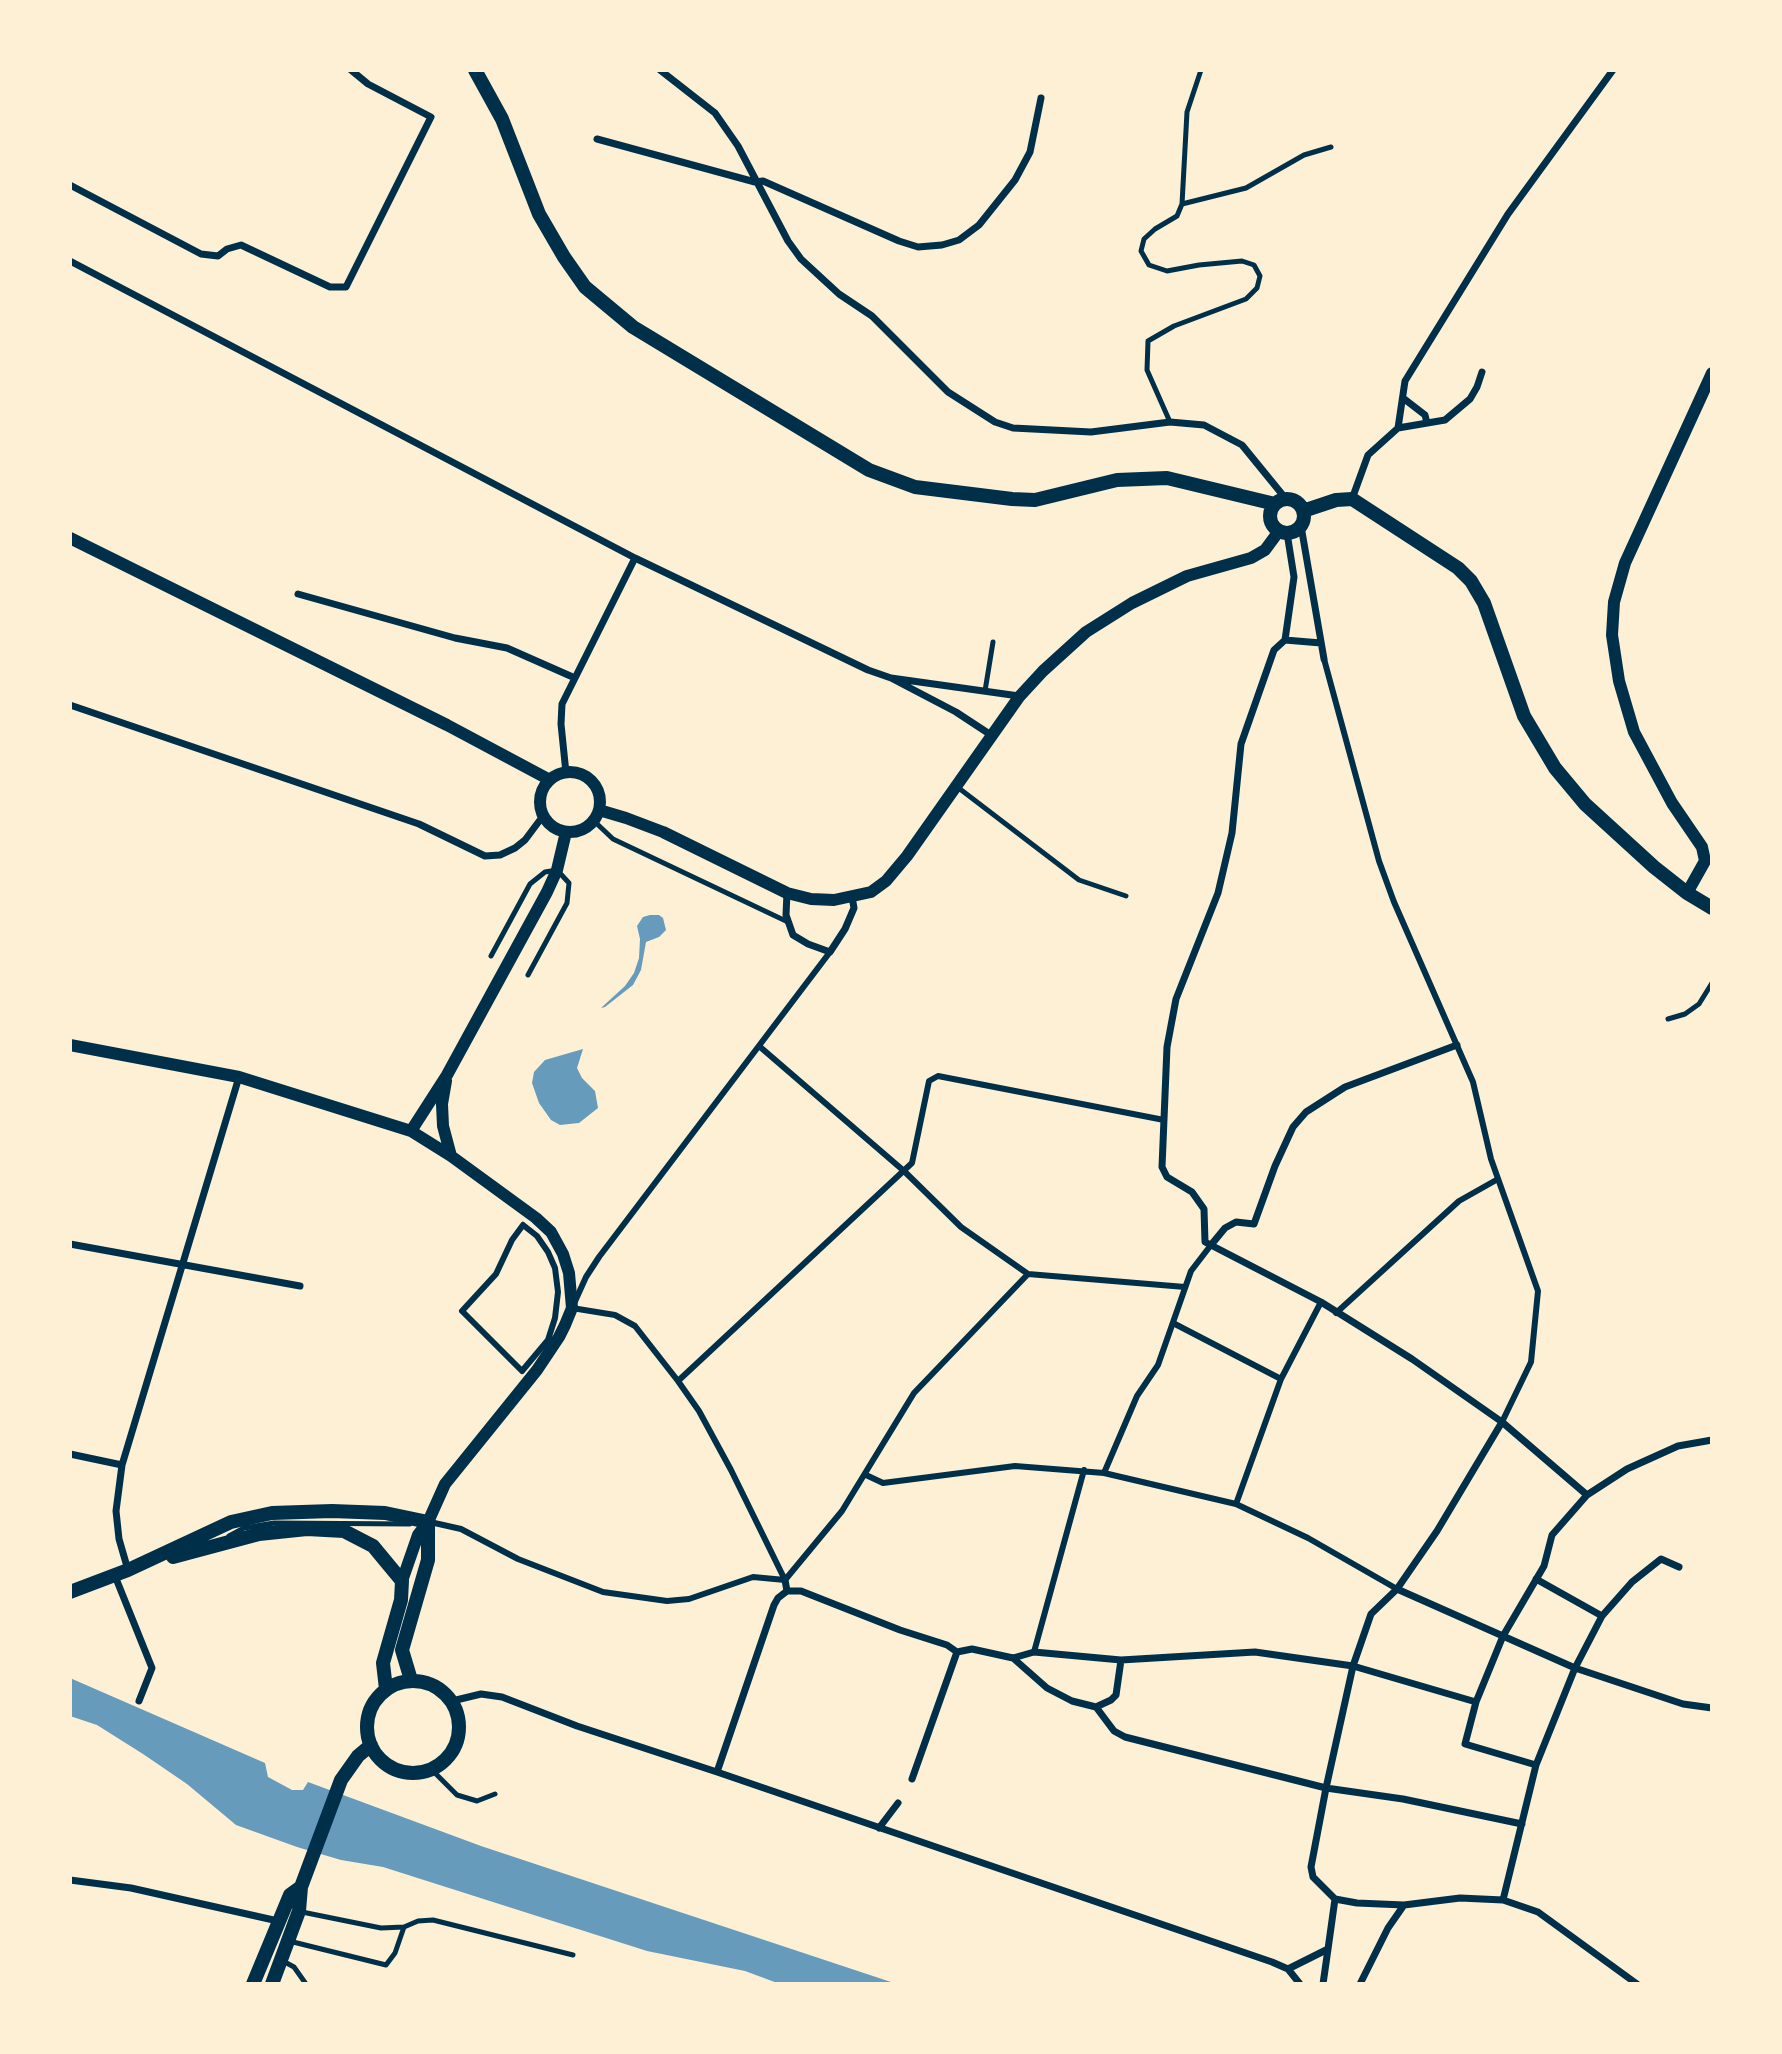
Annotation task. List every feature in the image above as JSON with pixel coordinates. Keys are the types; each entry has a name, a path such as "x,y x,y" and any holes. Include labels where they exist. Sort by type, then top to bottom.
{"main road":[{"path":"475,70 502,119 539,214 585,287 633,327 869,470 915,487 1035,500 1117,480 1167,478 1280,502 1296,502 1302,518 1298,530 1283,532 1270,520 1272,509 1280,502"},
{"path":"1302,518 1336,500 1352,499 1458,568 1471,581 1484,603 1524,716 1555,768 1585,804 1654,867 1687,893 1712,908"},
{"path":"121,1573 231,1522 272,1513 385,1513 428,1522 428,1559 402,1650 411,1680"},
{"path":"70,1592 121,1573 259,1534 307,1529 344,1531 373,1546 384,1556 401,1581 401,1600 383,1662 386,1689"},
{"path":"411,1680 427,1682 441,1689 458,1713 460,1727 452,1752 442,1763 431,1769 410,1772 390,1766 379,1757 371,1745 367,1730 369,1714 375,1700 386,1689 411,1680"},
{"path":"272,1984 289,1941 293,1906 290,1895 301,1887 341,1780 358,1756 371,1745"},
{"path":"253,1984 278,1922 293,1906"},
{"path":"278,1922 281,1960"}],"street":[{"path":"70,185 201,254 218,256 227,249 241,245 330,287 346,288 431,117 368,84 351,70"},
{"path":"660,70 715,113 738,146 755,182 801,259 839,294 872,316 948,392 995,422 1013,428 1091,432 1170,422 1204,425 1242,445 1280,502"},
{"path":"1398,428 1405,381 1508,214 1613,70"},
{"path":"597,139 755,182 763,181 908,244 930,246 959,240 979,225 1015,180 1030,152 1041,98"},
{"path":"70,261 635,558 868,670 891,678 956,712 991,735"},
{"path":"1352,499 1368,455 1398,428 1445,419 1470,399 1482,372"},
{"path":"1687,893 1709,862 1698,839 1672,803 1634,732 1619,681 1612,635 1614,602 1625,563 1712,373"},
{"path":"1403,398 1425,415 1427,423"},
{"path":"1302,518 1324,659 1379,861 1472,1082 1486,1141 1538,1291 1531,1362 1502,1422 1437,1531 1397,1589 1371,1614 1353,1666 1326,1788 1311,1867 1313,1877 1335,1899 1357,1903 1404,1905 1460,1898 1503,1900 1538,1912 1637,1984"},
{"path":"1283,532 1294,577 1285,640 1274,650 1241,744 1232,832 1218,892 1176,999 1167,1047 1162,1167 1167,1177 1192,1192 1204,1209 1205,1242 1321,1302 1412,1359 1502,1422 1587,1495"},
{"path":"596,816 663,832 787,893 811,899 852,897 871,892 886,881 907,856 1020,696 1086,632 1120,610 1187,576 1251,558 1265,551 1283,532"},
{"path":"70,538 447,725 550,780"},
{"path":"566,773 561,724 562,704 635,558"},
{"path":"298,594 455,638 506,648 575,678"},
{"path":"1285,640 1321,643"},
{"path":"891,678 1020,696"},
{"path":"70,705 419,824 485,856 500,855 515,848 525,841 543,816"},
{"path":"566,773 585,776 598,791 596,816 581,830 566,832 556,829 543,816 541,797 550,780 566,773"},
{"path":"411,1131 447,1075 558,870 566,832"},
{"path":"787,893 786,915 793,935 830,952"},
{"path":"401,1581 418,1535 428,1522 445,1484 537,1370 559,1337 586,1277 599,1257 830,952 845,929 853,908 852,897"},
{"path":"70,1045 239,1077 411,1131 451,1156 551,1232 563,1254 569,1273 572,1308"},
{"path":"1104,1473 1137,1396 1158,1366 1191,1270 1225,1228 1236,1222 1254,1224 1275,1166 1293,1127 1306,1112 1345,1087 1458,1045"},
{"path":"759,1046 904,1171 961,1227 1028,1274 1185,1287"},
{"path":"447,1075 443,1117 451,1156"},
{"path":"678,1381 912,1163 929,1081 938,1076 1164,1121"},
{"path":"139,1701 152,1668 121,1573 116,1511 122,1465 239,1077"},
{"path":"1336,1313 1459,1201 1498,1179"},
{"path":"523,1225 537,1236 555,1268 557,1306 548,1340 522,1371 462,1311 496,1274 512,1240 523,1225"},
{"path":"70,1244 300,1286"},
{"path":"785,1580 842,1511 914,1394 1028,1274"},
{"path":"1236,1504 1281,1379 1321,1302"},
{"path":"572,1308 615,1315 635,1326 678,1381 699,1411 732,1470 785,1580 787,1591"},
{"path":"1172,1323 1281,1379"},
{"path":"1536,1765 1465,1744 1476,1702 1503,1636 1544,1566 1552,1535 1587,1495 1626,1469 1678,1446 1712,1440"},
{"path":"70,1454 122,1465"},
{"path":"866,1475 883,1483 1015,1466 1084,1470 1236,1504 1308,1538 1397,1589 1575,1668 1683,1704 1712,1708"},
{"path":"1034,1652 1084,1470"},
{"path":"428,1522 461,1529 518,1559 603,1592 667,1601 689,1599 753,1577 785,1580"},
{"path":"1503,1900 1536,1765 1575,1668 1602,1616 1632,1582 1661,1559 1679,1567"},
{"path":"1536,1579 1602,1616"},
{"path":"717,1772 774,1605 787,1591 801,1591 900,1630 947,1645 957,1652 982,1650 1013,1658 1047,1688 1072,1700 1096,1707 1114,1731 1125,1737 1326,1788 1403,1799 1522,1824"},
{"path":"1013,1658 1034,1652 1121,1660 1255,1651 1353,1666 1476,1702"},
{"path":"912,1779 957,1652"},
{"path":"1096,1707 1116,1695 1121,1660"},
{"path":"452,1701 481,1694 502,1697 577,1726 1015,1873 1288,1969 1300,1984"},
{"path":"879,1828 898,1803"},
{"path":"70,1880 131,1888 278,1922"},
{"path":"1323,1984 1335,1899"},
{"path":"1360,1984 1388,1928 1404,1905"},
{"path":"1288,1969 1328,1949"}],"lane":[{"path":"1170,422 1147,370 1148,341 1174,326 1246,299 1257,288 1260,276 1254,265 1242,261 1167,271 1149,265 1141,251 1144,239 1177,216 1182,204 1187,112 1201,70"},
{"path":"1182,204 1246,188 1304,155 1331,147"},
{"path":"985,691 993,642"},
{"path":"956,786 1079,880 1126,896"},
{"path":"596,816 613,839 788,922"},
{"path":"491,956 530,884 545,872 558,870 569,883 567,903 528,975"},
{"path":"1668,1019 1685,1014 1699,1004 1712,983"},
{"path":"211,1546 244,1528 274,1523 428,1522"},
{"path":"431,1769 457,1795 477,1801 495,1794"},
{"path":"293,1906 380,1928 404,1927 418,1921 433,1920 573,1955"},
{"path":"289,1941 386,1965 395,1953 404,1927"},
{"path":"281,1960 294,1967 306,1984"}],"water":[{"path":"650,915 663,918 666,930 659,937 646,942 641,970 633,985 601,1008 625,986 634,973 639,958 640,939 637,926 643,917"},
{"path":"583,1049 577,1068 582,1078 595,1091 598,1108 579,1123 560,1125 551,1120 539,1103 532,1083 534,1072 545,1060"},
{"path":"70,1678 265,1763 268,1777 292,1790 303,1790 308,1782 481,1846 897,1984 780,1984 745,1971 647,1951 383,1867 341,1860 297,1847 236,1825 187,1784 143,1754 97,1725 70,1716"}]}
